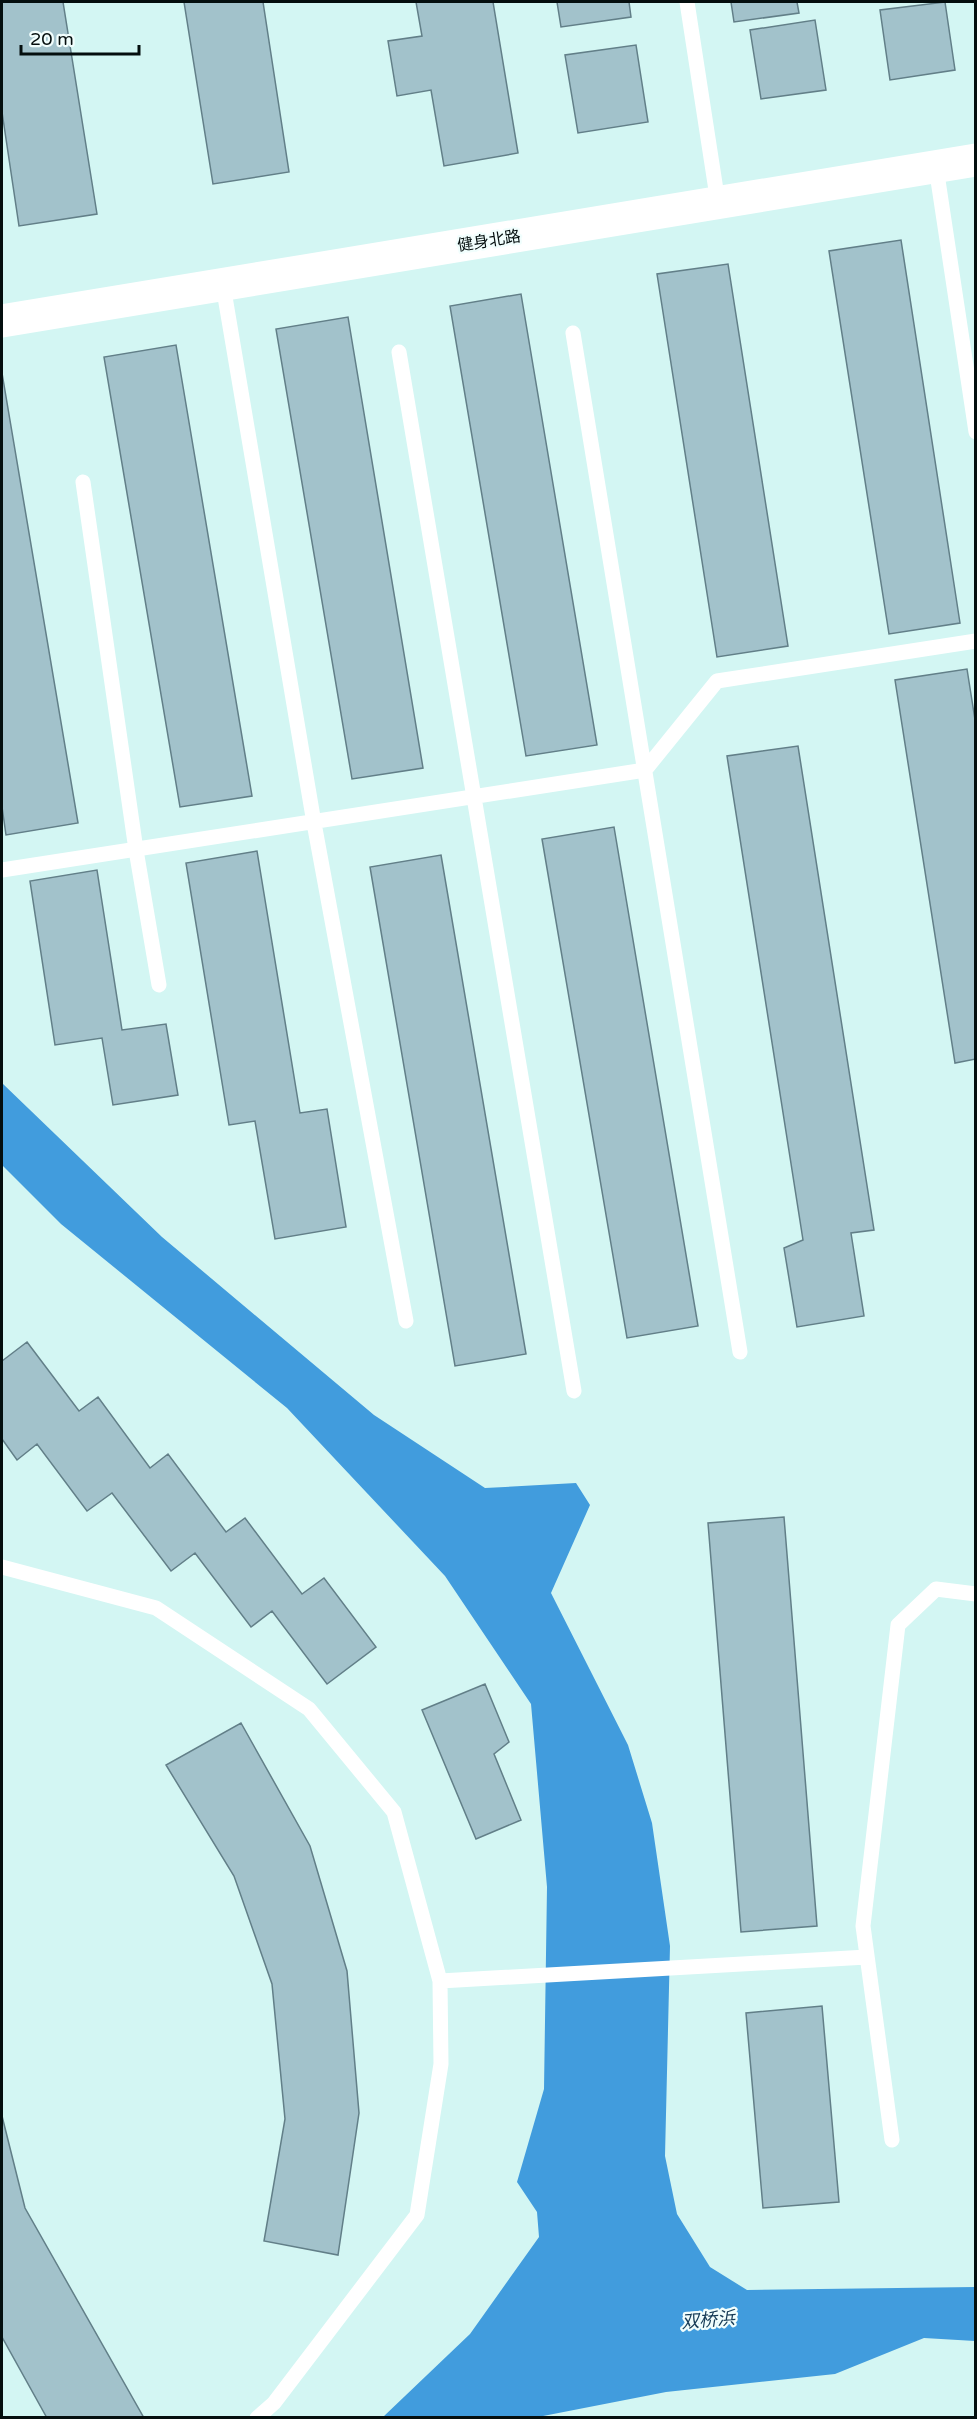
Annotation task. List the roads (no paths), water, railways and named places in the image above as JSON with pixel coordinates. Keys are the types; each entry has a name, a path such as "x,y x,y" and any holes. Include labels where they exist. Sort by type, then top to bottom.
{"street":[{"name":"健身北路","path":"2,321 975,160"}],"lane":[{"path":"687,2 718,203"},
{"path":"936,167 975,432"},
{"path":"223,285 314,823 406,1322"},
{"path":"573,333 740,1352"},
{"path":"399,352 573,1391"},
{"path":"83,482 135,850 159,985"},
{"path":"2,870 645,770 717,681 975,640"},
{"path":"2,1567 156,1608 309,1709 394,1812 440,1981 441,2064 417,2215 274,2403 257,2418"},
{"path":"892,2140 863,1926 898,1625 936,1589 975,1593"},
{"path":"440,1981 867,1957"}],"water":[{"name":"双桥浜","path":"2,1083 162,1237 374,1415 485,1488 576,1483 590,1505 551,1593 628,1745 652,1823 670,1946 665,2156 677,2214 710,2267 747,2290 975,2287 975,2341 924,2338 835,2374 666,2392 538,2417 383,2417 470,2334 539,2237 537,2212 517,2182 544,2089 547,1887 531,1704 445,1576 287,1408 61,1224 2,1165"}]}
